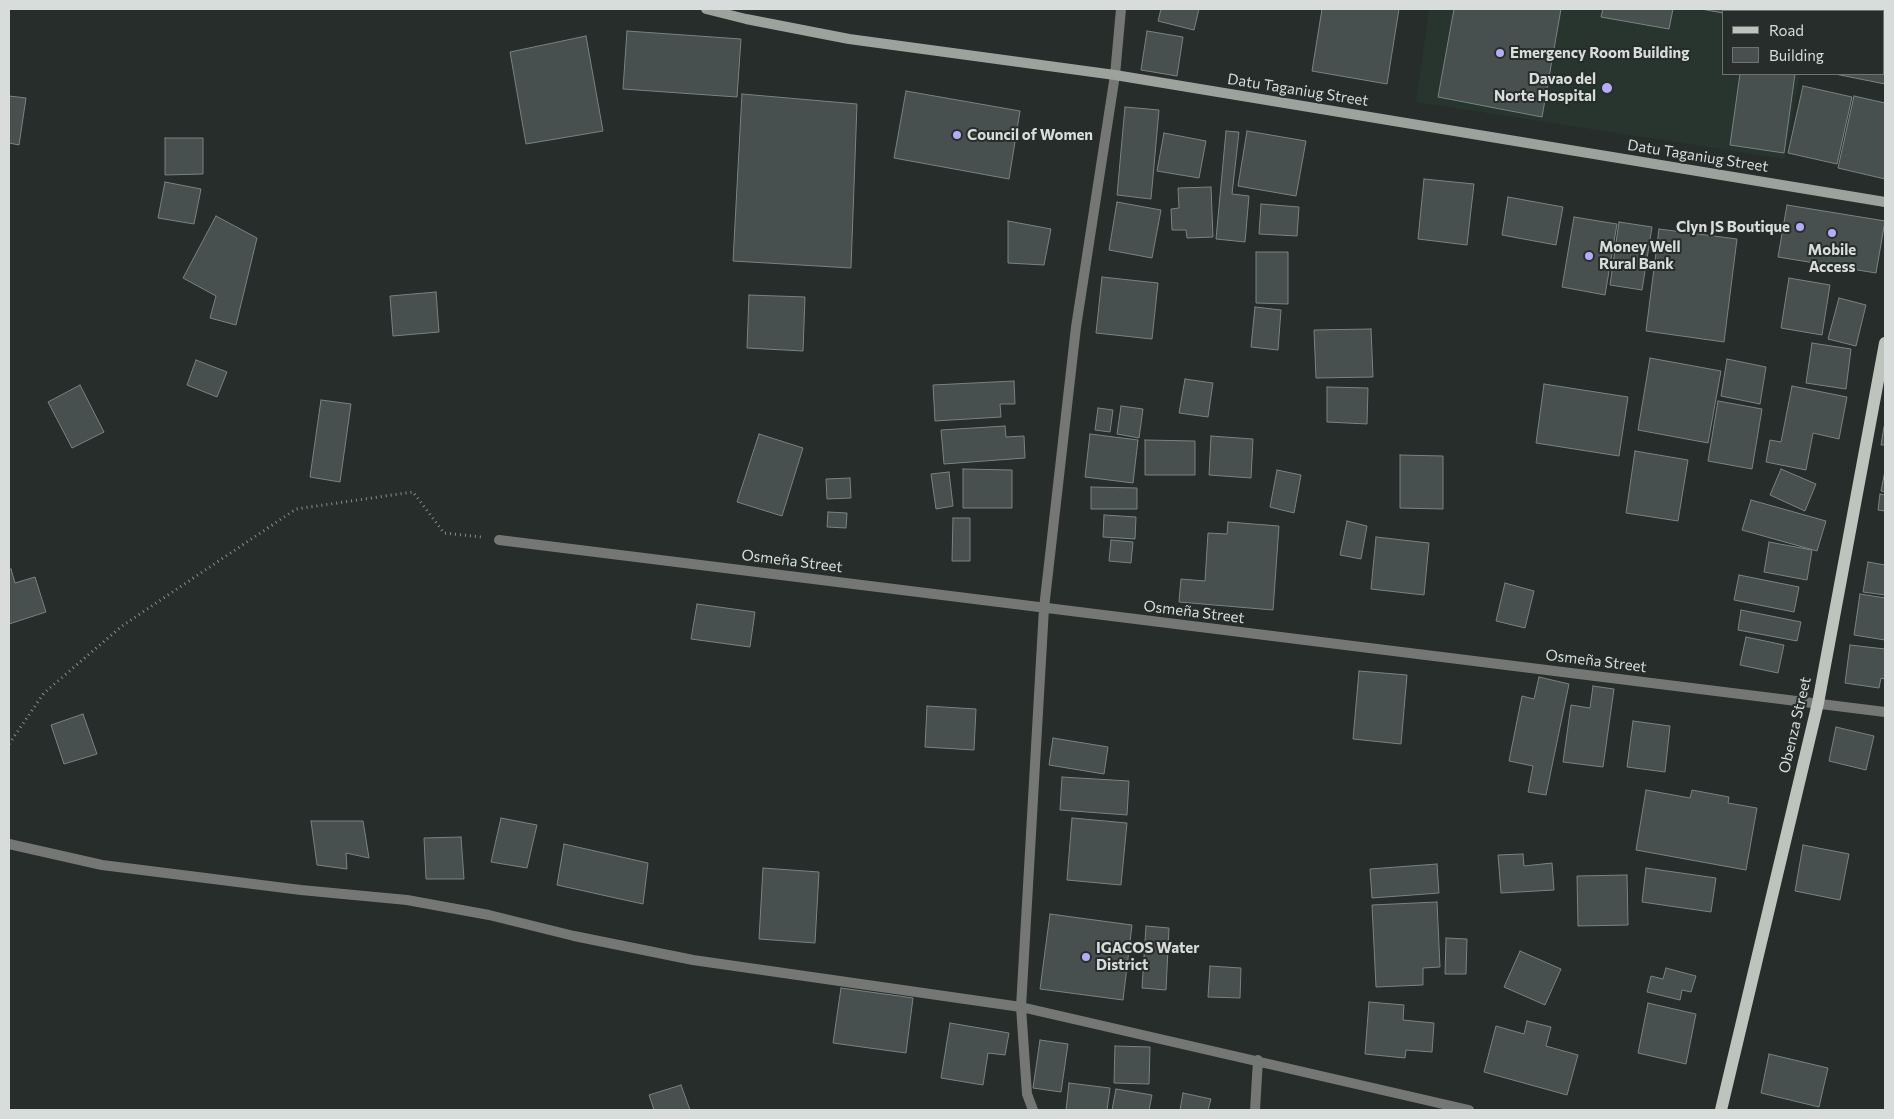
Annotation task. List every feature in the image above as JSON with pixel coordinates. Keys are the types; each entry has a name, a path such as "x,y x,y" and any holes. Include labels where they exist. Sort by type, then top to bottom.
{"main road":[{"name":"Datu Taganiug Street","path":"706,9 746,19 849,39 1115,74 1885,202"},
{"name":"Obenza Street","path":"1722,1110 1818,703 1885,343"}],"street":[{"path":"1033,1110 1026,1094 1021,1007 1044,608 1076,327 1115,74 1121,9"},
{"name":"Osmeña Street","path":"499,540 1885,712"},
{"path":"9,844 102,865 301,890 406,900 489,915 574,936 693,960 1021,1007 1469,1110"},
{"path":"1255,1110 1258,1060"}],"path":[{"path":"9,744 44,693 122,626 296,509 413,492 444,533 499,540"}],"shaded area":[{"name":"Davao del Norte Hospital","path":"1429,9 1755,9 1722,10 1722,75 1800,75 1785,159 1416,102"}],"building":[{"path":"1161,9 1199,9 1194,30 1158,21"},
{"path":"1322,9 1399,9 1387,84 1312,71"},
{"name":"Emergency Room Building","path":"1454,9 1561,9 1542,117 1438,97"},
{"path":"1603,9 1673,9 1669,29 1601,17"},
{"path":"1701,9 1749,9 1722,10 1722,13"},
{"path":"1885,9 1885,84 1840,75 1884,75 1884,10 1820,10"},
{"path":"627,31 741,39 737,97 623,89"},
{"path":"1147,31 1183,37 1177,76 1141,70"},
{"path":"586,36 603,131 526,144 510,52"},
{"path":"1740,75 1795,75 1784,153 1730,145"},
{"path":"1803,86 1852,97 1837,164 1788,153"},
{"name":"Council of Women","path":"906,91 1020,111 1009,179 894,158"},
{"path":"742,94 857,104 851,268 733,261"},
{"path":"9,96 26,98 19,145 9,143"},
{"path":"1854,96 1885,103 1885,179 1838,168"},
{"path":"1125,107 1159,110 1151,199 1117,195"},
{"path":"1226,131 1239,132 1232,194 1249,196 1245,242 1216,239"},
{"path":"1247,131 1306,141 1296,196 1238,186"},
{"path":"1164,133 1206,141 1199,178 1157,171"},
{"path":"165,138 203,138 203,174 165,175"},
{"path":"1424,179 1474,184 1467,245 1418,239"},
{"path":"165,182 201,189 194,224 158,218"},
{"path":"1211,187 1213,237 1187,238 1186,230 1172,230 1171,209 1179,208 1178,188"},
{"path":"1508,197 1563,207 1556,245 1502,235"},
{"path":"1117,202 1161,210 1152,258 1109,250"},
{"path":"1261,204 1299,207 1297,236 1259,234"},
{"path":"1787,205 1885,221 1876,273 1778,257"},
{"path":"216,216 257,238 236,325 210,318 216,296 183,278"},
{"path":"1574,217 1617,224 1605,295 1562,287"},
{"path":"1008,221 1051,229 1044,265 1008,263"},
{"path":"1619,222 1652,227 1642,290 1610,285"},
{"path":"1659,229 1737,239 1724,342 1646,331"},
{"path":"1256,252 1288,252 1288,304 1256,303"},
{"path":"1102,277 1158,283 1152,339 1096,333"},
{"path":"1789,278 1830,285 1822,335 1781,328"},
{"path":"436,292 439,332 393,336 390,296"},
{"path":"749,295 805,297 803,351 747,348"},
{"path":"1839,298 1866,305 1856,346 1828,339"},
{"path":"1255,307 1281,310 1278,350 1251,347"},
{"path":"1371,329 1373,377 1316,378 1314,330"},
{"path":"1812,343 1851,349 1846,389 1806,383"},
{"path":"1650,358 1721,371 1708,443 1638,430"},
{"path":"1727,359 1766,367 1760,404 1721,396"},
{"path":"196,360 227,372 217,397 187,385"},
{"path":"1185,379 1213,383 1208,417 1179,413"},
{"path":"1014,381 1015,404 1000,404 1001,417 935,421 933,385"},
{"path":"1544,384 1628,397 1619,456 1536,443"},
{"path":"80,385 104,432 72,448 48,402"},
{"path":"1792,386 1847,397 1839,439 1813,433 1806,470 1766,462 1770,440 1781,442"},
{"path":"1327,387 1368,388 1367,424 1327,422"},
{"path":"321,400 351,404 340,482 310,477"},
{"path":"1718,401 1762,409 1752,469 1708,461"},
{"path":"1121,406 1143,409 1139,438 1117,434"},
{"path":"1098,408 1113,410 1110,432 1095,430"},
{"path":"1005,426 1006,437 1024,436 1025,458 944,464 941,430"},
{"path":"1884,427 1885,445 1881,445"},
{"path":"759,434 803,448 782,516 737,502"},
{"path":"1090,434 1138,440 1133,483 1085,477"},
{"path":"1211,436 1253,439 1251,478 1209,475"},
{"path":"1145,440 1195,441 1195,475 1145,475"},
{"path":"1635,451 1688,460 1678,521 1626,513"},
{"path":"1400,455 1443,456 1443,509 1400,508"},
{"path":"963,469 1012,470 1012,508 963,508"},
{"path":"1781,469 1816,484 1805,511 1770,495"},
{"path":"1277,470 1301,475 1294,513 1270,507"},
{"path":"1885,471 1885,492 1881,491"},
{"path":"949,472 953,506 936,509 931,474"},
{"path":"850,478 851,498 827,499 826,479"},
{"path":"1091,487 1137,488 1137,509 1091,509"},
{"path":"1880,494 1885,495 1885,511 1878,510"},
{"path":"1751,500 1826,521 1817,551 1742,530"},
{"path":"828,512 847,513 846,528 827,527"},
{"path":"1104,515 1136,517 1135,539 1103,537"},
{"path":"953,518 970,518 970,561 952,561"},
{"path":"1347,521 1367,526 1361,559 1340,555"},
{"path":"1228,522 1279,526 1273,610 1179,602 1181,579 1205,581 1208,533 1227,534"},
{"path":"1376,537 1429,543 1424,595 1371,589"},
{"path":"1111,540 1133,542 1131,563 1109,561"},
{"path":"1769,542 1812,550 1807,580 1764,572"},
{"path":"1868,562 1885,565 1885,595 1863,592"},
{"path":"11,569 15,583 35,577 46,612 9,624 9,570"},
{"path":"1739,575 1799,587 1794,612 1734,600"},
{"path":"1505,583 1534,591 1525,628 1496,621"},
{"path":"1860,594 1885,598 1885,640 1854,635"},
{"path":"697,604 755,612 750,647 691,639"},
{"path":"1741,610 1801,622 1797,641 1738,630"},
{"path":"1746,637 1784,645 1778,673 1740,665"},
{"path":"1850,645 1885,649 1885,679 1881,678 1879,688 1845,683"},
{"path":"1359,671 1407,675 1401,744 1353,739"},
{"path":"1539,677 1569,684 1546,795 1528,792 1533,766 1509,761 1522,696 1534,699"},
{"path":"1593,686 1614,689 1603,767 1563,762 1571,705 1590,708"},
{"path":"927,706 976,709 974,750 925,747"},
{"path":"83,714 97,754 64,764 51,725"},
{"path":"1633,721 1670,726 1665,772 1627,767"},
{"path":"1836,727 1874,736 1866,770 1829,761"},
{"path":"1053,738 1108,747 1104,774 1049,765"},
{"path":"1062,777 1129,781 1127,815 1060,810"},
{"path":"1646,790 1690,798 1692,790 1729,797 1728,803 1757,808 1746,870 1636,850"},
{"path":"501,818 537,825 527,868 491,862"},
{"path":"1072,818 1127,823 1121,885 1067,880"},
{"path":"311,821 363,821 369,858 346,853 347,869 317,865"},
{"path":"461,837 464,879 426,879 424,838"},
{"path":"564,844 648,863 643,904 557,885"},
{"path":"1803,845 1849,854 1840,900 1795,891"},
{"path":"1523,854 1524,866 1552,863 1554,890 1501,893 1498,855"},
{"path":"1437,864 1439,893 1372,898 1370,869"},
{"path":"763,868 819,872 815,943 759,939"},
{"path":"1646,868 1716,878 1711,912 1642,902"},
{"path":"1627,875 1628,925 1578,926 1577,876"},
{"path":"1437,902 1440,967 1423,968 1423,985 1376,987 1372,905"},
{"name":"IGACOS Water District","path":"1050,914 1132,925 1123,1000 1040,989"},
{"path":"1146,926 1169,928 1166,990 1142,988"},
{"path":"1446,938 1467,939 1466,974 1445,974"},
{"path":"1520,951 1561,969 1545,1005 1504,987"},
{"path":"1210,966 1241,968 1240,998 1208,997"},
{"path":"1666,968 1696,976 1691,992 1682,990 1680,1000 1647,992 1651,976 1663,979"},
{"path":"841,988 913,998 906,1053 833,1043"},
{"path":"1369,1002 1404,1005 1403,1020 1434,1023 1432,1052 1406,1050 1405,1058 1365,1054"},
{"path":"1648,1003 1696,1014 1686,1064 1638,1053"},
{"path":"1527,1021 1551,1027 1546,1046 1578,1055 1567,1095 1484,1072 1496,1026 1524,1034"},
{"path":"950,1023 1009,1033 1005,1055 988,1053 983,1085 941,1078"},
{"path":"1040,1040 1068,1044 1061,1092 1033,1088"},
{"path":"1115,1046 1150,1047 1149,1084 1114,1083"},
{"path":"1769,1054 1828,1068 1819,1107 1761,1093"},
{"path":"1069,1083 1110,1088 1107,1110 1066,1110"},
{"path":"681,1085 690,1110 654,1110 649,1095"},
{"path":"1116,1089 1152,1095 1149,1110 1112,1110"},
{"path":"1183,1093 1211,1099 1208,1110 1180,1110"}],"place":[{"name":"Emergency Room Building","path":"1500,53"},
{"name":"Davao del Norte Hospital","path":"1607,88"},
{"name":"Council of Women","path":"957,135"},
{"name":"Clyn JS Boutique","path":"1800,227"},
{"name":"Mobile Access","path":"1832,233"},
{"name":"Money Well Rural Bank","path":"1589,256"},
{"name":"IGACOS Water District","path":"1086,957"}]}
